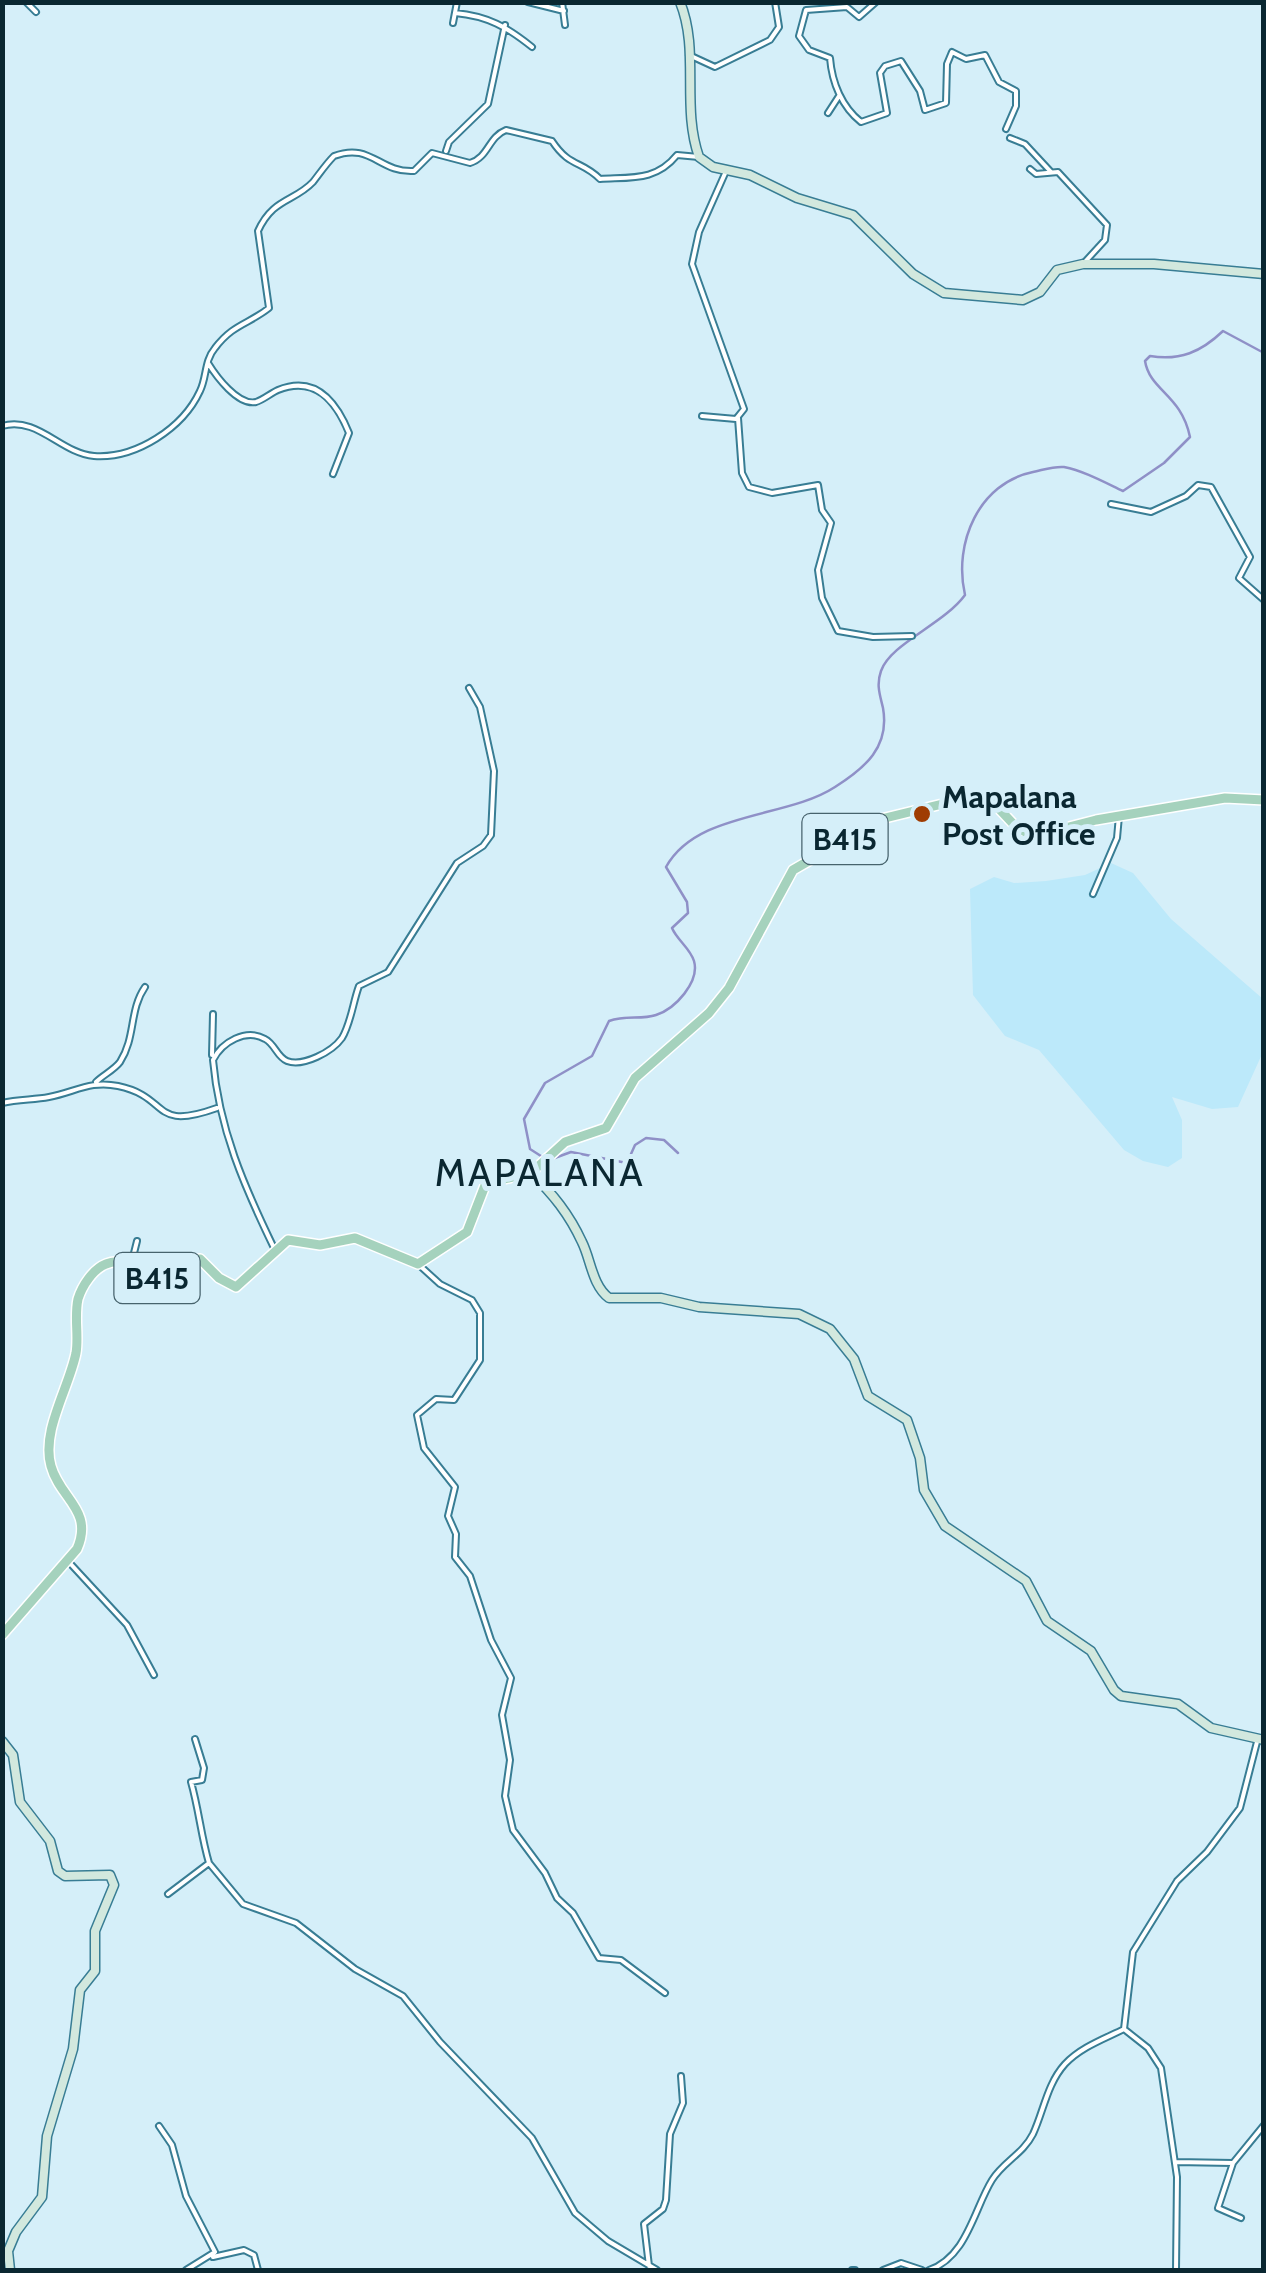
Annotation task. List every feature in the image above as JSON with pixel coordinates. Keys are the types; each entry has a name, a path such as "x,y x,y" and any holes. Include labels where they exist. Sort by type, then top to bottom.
{"main road":[{"path":"680,2 690,36 689,104 699,157 797,198 853,215 914,274 944,294 1022,300 1040,292 1058,270 1082,264 1154,264 1264,274"},
{"name":"B415","path":"418,1264 467,1232 486,1183 531,1173 565,1142 606,1128 635,1078 676,1037 709,1013 729,988 793,870 825,849 881,819 971,797 990,798 1017,828 1034,836 1225,798 1264,800"},
{"path":"531,1173 564,1208 600,1288 609,1298 661,1298 699,1308 800,1314 830,1329 854,1359 868,1396 907,1420 924,1490 945,1526 1026,1580 1047,1621 1090,1651 1114,1690 1139,1700 1178,1704 1211,1728 1261,1740"},
{"path":"274,1248 288,1240 320,1245 355,1238 418,1264"},
{"name":"B415","path":"2,1635 80,1542 79,1508 51,1468 48,1448 76,1351 78,1301 85,1284 101,1266 119,1262 156,1278 200,1259 219,1278 236,1287 248,1280 274,1248"},
{"path":"2,1740 14,1755 20,1802 50,1841 58,1871 65,1876 110,1875 114,1885 95,1931 95,1971 80,1990 74,2049 48,2136 42,2197 16,2232 8,2251 10,2270"}],"street":[{"path":"26,2 36,12"},
{"path":"453,23 457,2"},
{"path":"528,2 564,12"},
{"path":"562,2 565,25"},
{"path":"689,55 706,67 715,67 770,40 779,27 776,2"},
{"path":"876,2 859,17 847,7 806,10 799,36 809,50 830,58 839,96 861,122 887,113 888,101 880,73 885,66 901,61 920,91 921,106 936,109 946,102 949,54 959,53 966,59 984,55 998,82 1016,91 1016,106 1006,130"},
{"path":"455,13 481,15 505,26 532,47"},
{"path":"446,153 449,142 488,104 505,26"},
{"path":"828,113 839,96"},
{"path":"2,426 16,422 48,433 80,454 112,455 172,429 201,390 207,361 238,322 269,308 258,231 285,197 306,188 334,156 351,150 402,172 414,171 432,153 446,153 460,161 478,160 493,138 506,130 552,141 565,160 590,169 600,179 651,176 664,172 677,155 699,157"},
{"path":"1010,138 1025,144 1051,172"},
{"path":"726,169 699,232 692,264 744,409 738,418 742,473 748,487 772,493 818,485 822,510 831,523 818,570 822,598 838,631 873,637 912,636"},
{"path":"1030,169 1036,174 1058,172 1107,226 1105,240 1082,264"},
{"path":"207,361 224,384 246,401 256,402 302,385 314,387 328,399 340,411 349,433 333,474"},
{"path":"702,416 738,418"},
{"path":"1111,504 1150,512 1198,485 1212,487 1250,556 1239,578 1264,600"},
{"path":"213,1060 229,1041 247,1035 269,1040 291,1062 307,1061 335,1045 347,1026 359,986 388,972 457,863 491,835 494,771 480,707 469,688"},
{"path":"1093,894 1117,838 1120,816"},
{"path":"2,1103 29,1096 49,1097 96,1082 120,1061 134,1029 134,1003 145,988"},
{"path":"213,1014 218,1108 239,1172 274,1248"},
{"path":"96,1082 133,1090 164,1113 182,1120 218,1108"},
{"path":"132,1265 137,1241"},
{"path":"418,1264 440,1284 472,1300 480,1313 476,1372 454,1400 436,1399 417,1415 424,1448 455,1487 448,1516 456,1534 455,1557 470,1576 472,1594 487,1618 491,1640 511,1678 502,1715 510,1760 505,1796 514,1830 545,1873 557,1898 573,1913 598,1958 621,1960 665,1993"},
{"path":"67,1560 127,1625 154,1675"},
{"path":"194,1740 204,1768 202,1780 191,1782 199,1802 200,1844 209,1863 244,1904 296,1923 354,1969 403,1996 440,2042 532,2138 576,2213 608,2241 657,2270"},
{"path":"1124,2029 1133,1952 1177,1881 1207,1852 1240,1808 1261,1740"},
{"path":"168,1894 209,1863"},
{"path":"1124,2029 1148,2048 1161,2068 1180,2240 1176,2270"},
{"path":"883,2270 900,2263 925,2270 961,2245 969,2225 980,2213 992,2180 1032,2135 1042,2104 1064,2065 1081,2050 1124,2029"},
{"path":"649,2266 644,2224 663,2209 666,2200 670,2134 683,2103 681,2076"},
{"path":"1241,2218 1218,2208 1232,2163 1264,2124"},
{"path":"159,2126 172,2145 186,2196 214,2245 213,2257"},
{"path":"1174,2162 1232,2163"},
{"path":"186,2270 213,2257 244,2250 254,2255 258,2270"}],"shaded area":[{"path":"1111,863 1133,873 1171,919 1263,999 1263,1052 1238,1107 1212,1109 1172,1097 1182,1120 1182,1158 1168,1167 1143,1161 1124,1150 1039,1050 1005,1036 973,995 970,889 994,877 1014,883 1046,881 1085,875"}],"waterway":[{"path":"544,1158 530,1149 524,1119 545,1083 592,1056 609,1021 663,1012 690,986 694,961 672,928 688,913 687,902 666,867 680,849 699,835 815,797 846,780 873,755 883,734 881,671 895,652 965,595 962,575 967,536 985,502 1014,478 1056,467 1079,471 1123,491 1164,463 1190,437 1180,411 1148,371 1145,361 1150,356 1190,353 1223,331 1264,353"},
{"path":"552,1159 571,1152 627,1163 635,1145 646,1138 664,1140 678,1153"}],"place":[{"name":"Mapalana Post Office","path":"922,814"}],"district":[{"name":"MAPALANA","path":"540,1172"}]}
